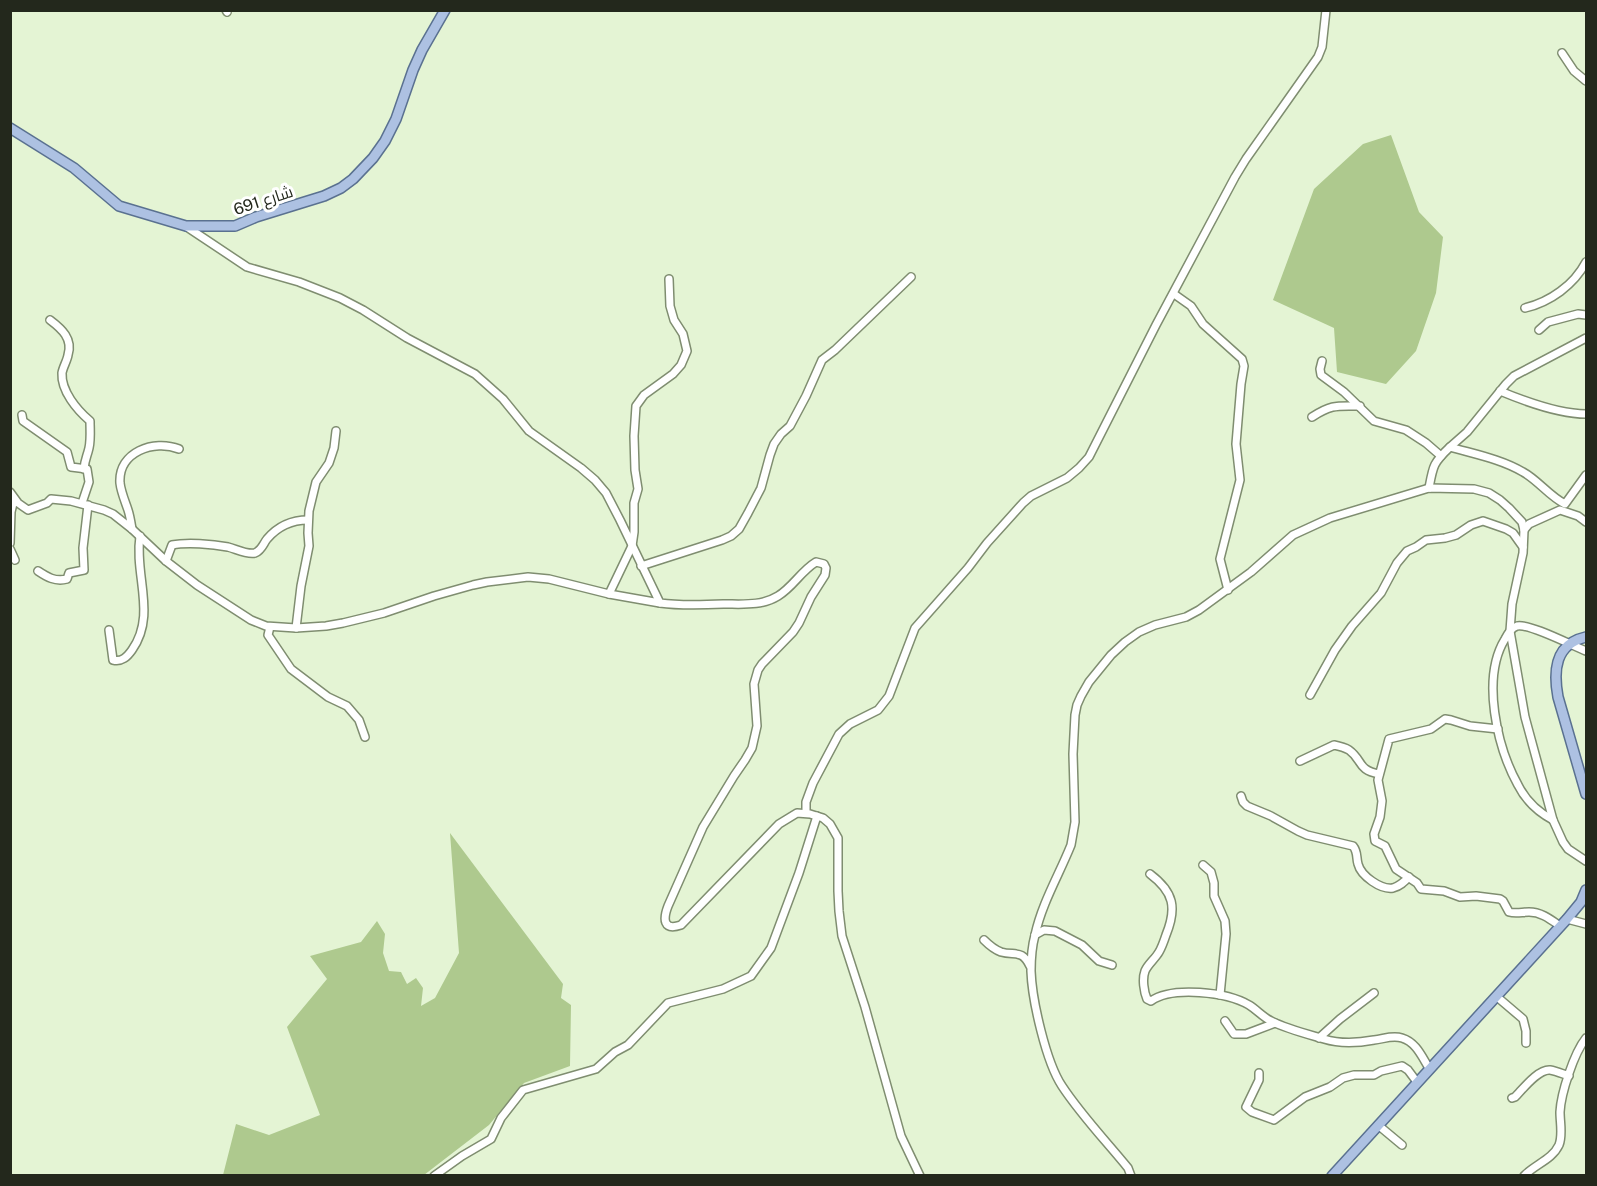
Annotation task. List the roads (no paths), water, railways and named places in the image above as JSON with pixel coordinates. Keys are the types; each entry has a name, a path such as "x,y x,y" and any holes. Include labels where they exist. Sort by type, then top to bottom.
{"main road":[{"name":"شارع 691","path":"10,128 74,168 119,206 186,226 235,225 324,196 353,179 386,141 417,60 445,10"},
{"path":"1587,637 1568,644 1563,649 1555,682 1587,794"},
{"path":"1332,1176 1581,902 1587,890"}],"street":[{"path":"806,813 806,802 813,783 839,735 850,724 878,710 889,696 915,628 1023,503 1031,496 1067,478 1089,457 1155,326 1246,159 1318,57 1322,47 1326,10"},
{"path":"1562,53 1574,71 1587,81"},
{"path":"186,226 247,267 299,282 340,298 407,338 475,374 503,399 529,431 569,458 595,480 606,493 660,603"},
{"path":"1525,308 1550,299 1560,292 1577,276 1587,262"},
{"path":"641,566 722,540 739,529 761,488 774,444 790,426 822,360 836,350 911,277"},
{"path":"609,594 632,546 634,503 638,489 634,436 636,406 644,395 673,374 681,365 687,351 683,334 674,320 670,306 669,279"},
{"path":"1174,294 1191,306 1203,324 1242,359 1244,366 1236,444 1240,480 1220,559 1228,590"},
{"path":"1539,330 1548,322 1578,314 1587,315"},
{"path":"50,320 62,328 70,346 62,374 64,388 78,409 90,421 91,439 84,469"},
{"path":"1430,488 1434,466 1441,456 1467,432 1514,376 1587,338"},
{"path":"1322,361 1321,375 1344,392 1377,423 1406,430 1441,456"},
{"path":"1500,391 1517,399 1543,406 1587,414"},
{"path":"1312,417 1326,408 1360,406"},
{"path":"22,415 23,421 67,452 71,466 87,469 89,482 85,504 84,570 69,573 66,579 62,580 51,579 38,571"},
{"path":"296,628 309,546 309,511 316,482 329,463 336,431"},
{"path":"132,529 120,481 122,468 135,453 148,446 179,448"},
{"path":"1450,447 1525,472 1565,504 1587,475"},
{"path":"1131,1173 1077,1106 1056,1075 1043,1037 1031,969 1035,935 1073,837 1075,715 1081,696 1111,655 1139,632 1155,625 1186,617 1228,590 1293,535 1330,518 1430,488 1474,489 1489,494 1509,508 1522,522 1523,547 1512,603 1510,631 1525,717 1553,820 1568,849 1587,861"},
{"path":"12,496 28,510 47,503 51,499 85,504 113,514 197,585 250,620 270,627 296,628 343,623 384,613 473,585 528,577 549,579 609,594 676,605 753,604 765,602 784,592 795,584 810,566 816,562 822,563 826,568 825,575 799,623 758,670 754,684 757,726 752,748 712,810 695,842 664,915 664,920 671,926 681,925 779,824 797,813 817,816 830,824 838,838 838,911 842,936 866,1008 901,1136 920,1176"},
{"path":"10,543 12,496"},
{"path":"1524,530 1529,524 1560,510 1578,516 1587,522"},
{"path":"166,561 172,545 180,543 227,547 256,553 272,534 287,523 308,520"},
{"path":"1310,695 1335,650 1352,626 1381,593 1397,563 1407,551 1426,540 1456,535 1471,525 1483,521 1513,533 1523,547"},
{"path":"109,630 113,660 121,661 135,646 144,624 144,599 138,554 140,536"},
{"path":"10,549 15,560"},
{"path":"1553,820 1535,808 1518,787 1508,766 1498,729 1493,693 1494,664 1498,649 1510,631 1518,626 1525,626 1587,651"},
{"path":"270,627 268,635 291,669 328,698 347,706 359,720 365,737"},
{"path":"1498,729 1464,725 1445,719 1431,729 1392,737 1387,742 1378,780 1382,801 1375,841 1386,846 1396,869 1409,877 1421,889 1444,891 1460,897 1500,899 1509,912 1530,912 1563,922 1587,924"},
{"path":"1300,761 1334,745 1350,751 1365,770 1379,774"},
{"path":"1240,796 1247,806 1298,831 1353,846 1358,853 1359,866 1378,885 1394,888 1409,877"},
{"path":"434,1176 491,1139 501,1118 523,1090 596,1069 615,1052 628,1046 668,1003 723,989 751,976 771,948 817,816"},
{"path":"1203,865 1211,872 1214,896 1225,921 1226,934 1220,995"},
{"path":"1150,874 1164,887 1173,905 1170,926 1159,952 1144,975 1147,999 1194,991 1220,995 1248,1005 1275,1023 1327,1040 1349,1042 1389,1037 1404,1039 1417,1049 1429,1068"},
{"path":"1035,935 1044,930 1055,931 1082,945 1099,961 1112,965"},
{"path":"984,940 996,950 1023,955 1031,969"},
{"path":"1320,1038 1374,993"},
{"path":"1496,996 1522,1019 1526,1031 1526,1043"},
{"path":"1225,1021 1234,1034 1246,1034 1275,1023"},
{"path":"1524,1176 1529,1170 1546,1160 1560,1143 1560,1111 1569,1076 1578,1050 1587,1038"},
{"path":"1259,1073 1259,1080 1246,1107 1252,1112 1274,1120 1305,1096 1330,1087 1342,1078 1370,1076 1402,1065 1417,1082"},
{"path":"1512,1098 1532,1079 1545,1071 1550,1070 1569,1076"},
{"path":"1378,1125 1402,1145"}]}
